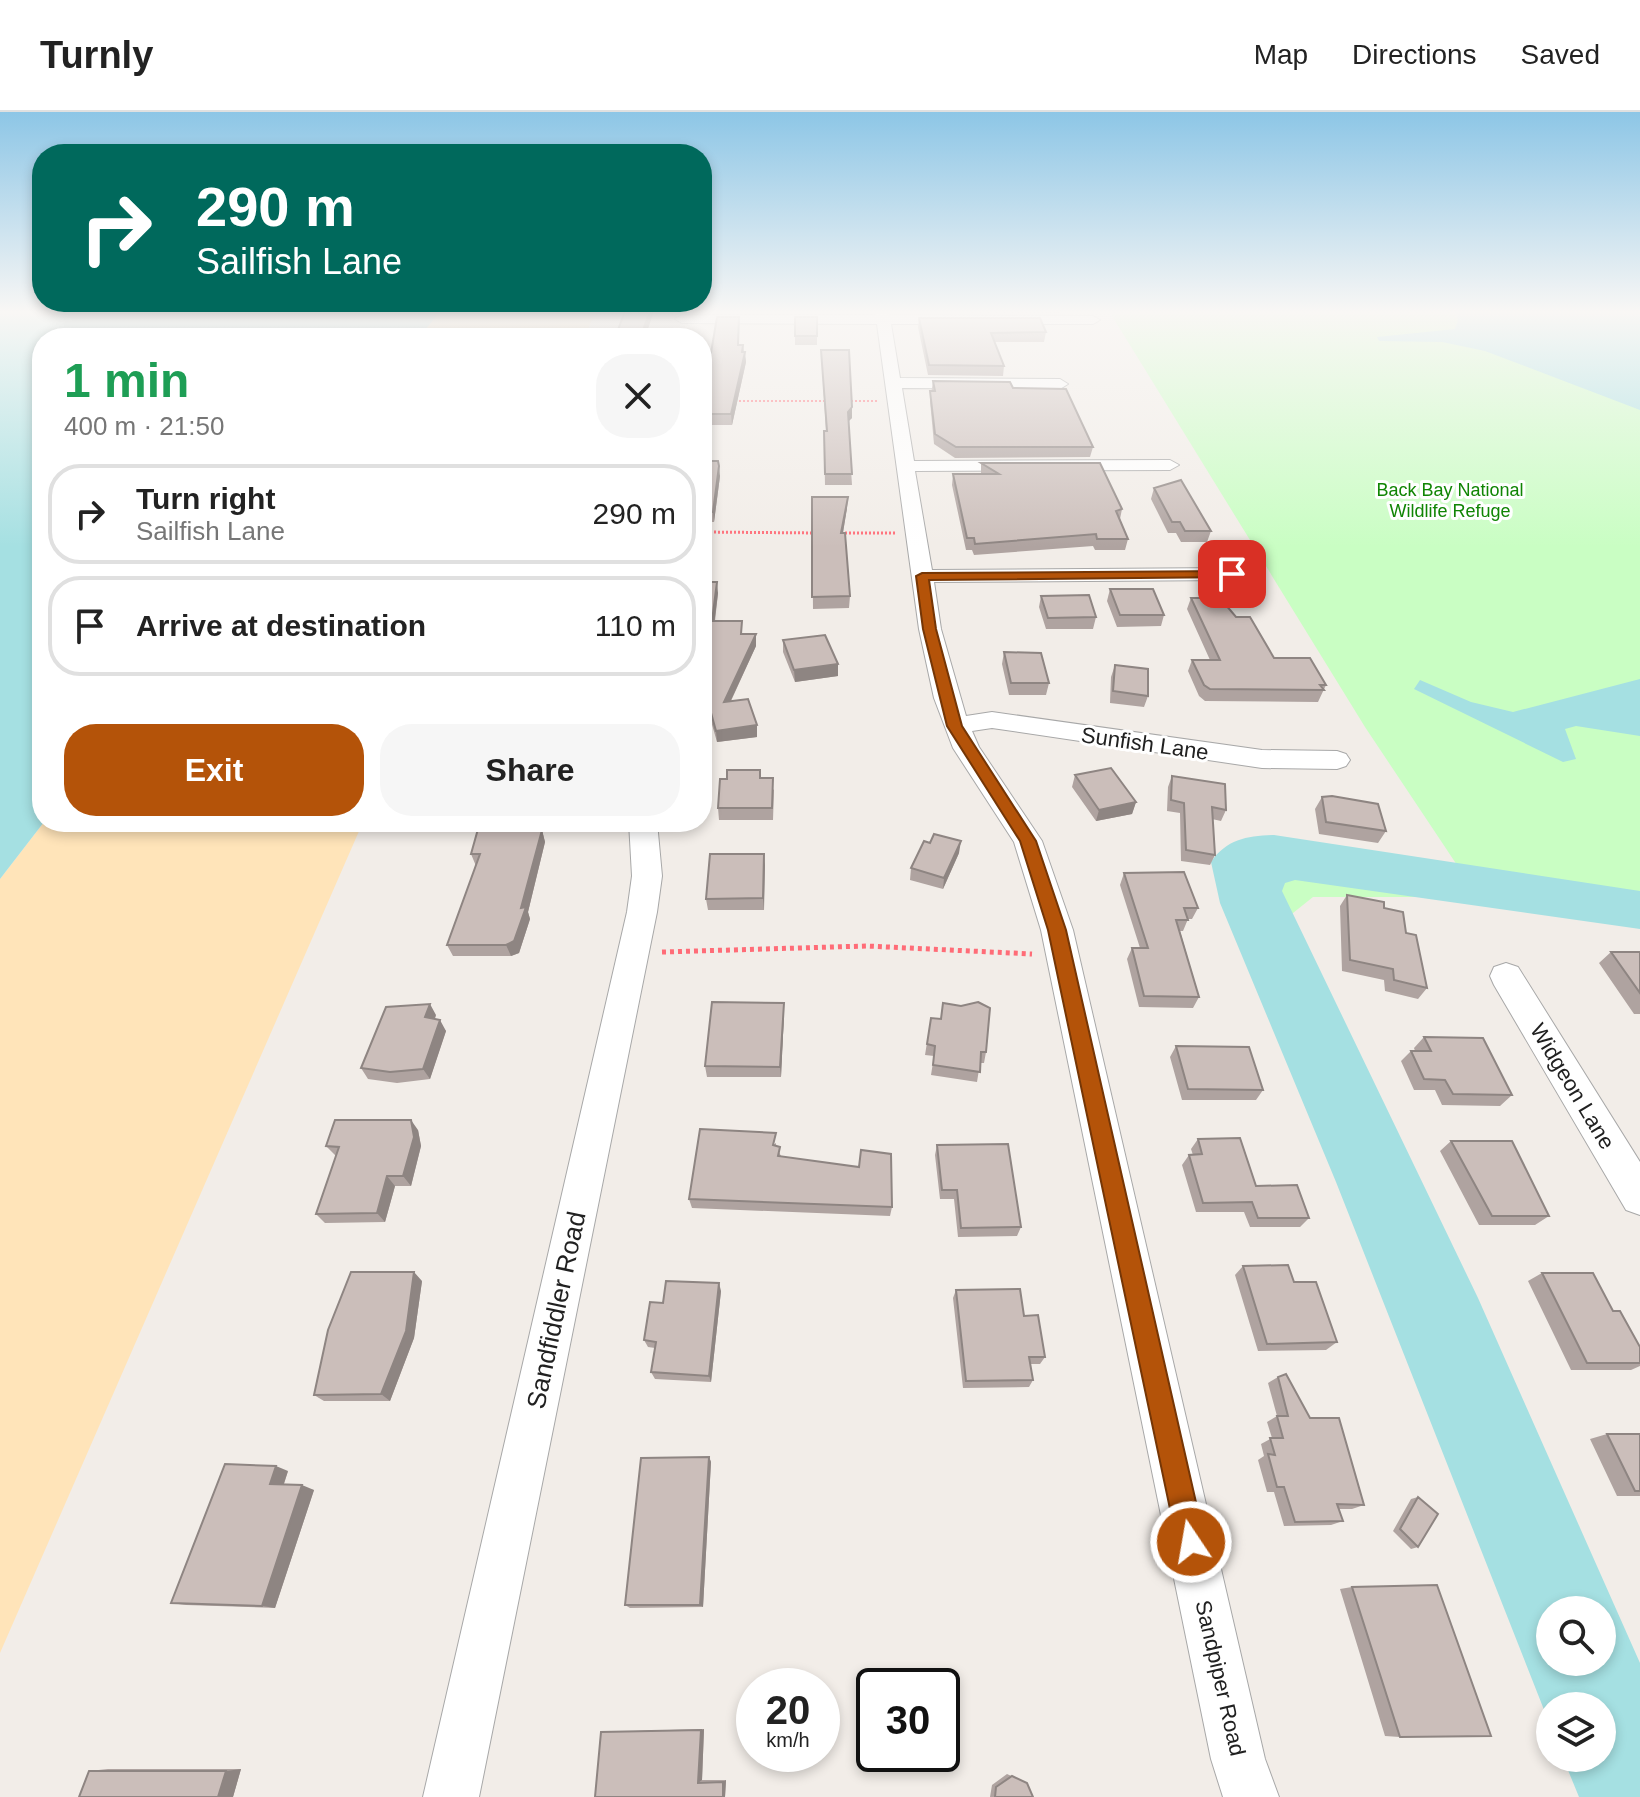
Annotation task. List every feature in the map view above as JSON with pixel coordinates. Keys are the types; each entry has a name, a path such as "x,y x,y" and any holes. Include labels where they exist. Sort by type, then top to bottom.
{"street":[{"path":"894,392 943,390"},
{"name":"Sandpiper Road","path":"894,392 930,629 955,726 1028,841 1062,956 1238,1759 1251,1797"},
{"path":"905,466 1170,465"},
{"path":"922,576 1232,574"},
{"name":"Sunfish Lane","path":"955,726 992,720 1262,759 1337,760"},
{"name":"Sandfiddler Road","path":"451,1797 633,953 647,876 644,832"},
{"name":"Widgeon Lane","path":"1506,976 1640,1197"}],"path":[{"path":"717,401 894,392"},
{"path":"712,532 824,533"},
{"path":"840,533 916,533"},
{"path":"633,953 867,946 1062,956"}],"sand":[{"path":"36,832 359,832 0,1653 0,879"}],"green space":[{"name":"Back Bay National Wildlife Refuge","path":"1157,390 1640,390 1640,900 1614,897 1313,897 1283,921 1256,871 1459,868 1365,727"}],"water":[{"path":"0,390 32,390 32,832 36,832 0,879"},
{"path":"1586,390 1640,390 1640,410"},
{"path":"1640,679 1640,736 1576,726 1565,729 1576,759 1563,762 1414,689 1420,680 1471,702 1513,712"},
{"path":"1274,835 1640,891 1640,929 1295,880 1285,883 1282,891 1478,1298 1610,1596 1536,1596 1536,1676 1616,1676 1616,1609 1640,1663 1640,1797 1579,1797 1569,1772 1616,1772 1616,1692 1537,1692 1336,1182 1220,903 1211,862 1224,848 1246,838"}],"building":[{"path":"712,390 737,390 731,414 712,414"},
{"path":"824,390 851,390 852,407 848,412 852,474 825,474 824,431 827,431"},
{"path":"1066,390 1093,447 956,447 935,434 930,391"},
{"path":"712,461 718,461 719,466 713,512"},
{"path":"981,463 1100,463 1122,509 1116,511 1128,539 1097,539 1096,534 975,544 974,538 967,538 953,474 999,474"},
{"path":"1181,480 1211,531 1185,531 1180,522 1172,522 1154,488"},
{"path":"812,497 848,497 841,533 845,533 850,596 812,597"},
{"path":"712,582 717,582 712,621"},
{"path":"1110,589 1153,589 1164,615 1120,615"},
{"path":"1089,595 1096,617 1048,618 1041,596"},
{"path":"1191,598 1220,598 1236,617 1250,617 1274,658 1310,658 1326,685 1320,685 1324,690 1210,689 1204,685 1192,660 1220,660"},
{"path":"712,621 742,621 741,634 756,634 724,702 748,699 757,725 716,731 712,716"},
{"path":"825,635 838,664 794,670 783,640"},
{"path":"1004,652 1041,653 1049,683 1011,683"},
{"path":"1115,665 1148,669 1148,696 1113,691"},
{"path":"1111,768 1136,802 1099,810 1075,775"},
{"path":"727,770 760,770 760,778 773,778 772,808 718,808 720,779 727,779"},
{"path":"1172,776 1225,784 1226,810 1212,807 1215,855 1186,850 1184,803 1171,800"},
{"path":"1322,797 1378,804 1386,831 1326,822"},
{"path":"477,832 541,832 521,908 526,907 514,941 506,945 447,945 480,854 471,854"},
{"path":"934,834 961,841 944,878 911,868 924,841 930,843"},
{"path":"710,854 764,854 763,898 706,899"},
{"path":"1184,872 1198,908 1184,908 1188,920 1176,920 1199,997 1144,996 1132,948 1148,948 1124,873"},
{"path":"1347,895 1384,902 1384,908 1403,912 1406,933 1416,935 1427,988 1394,980 1393,969 1350,960"},
{"path":"1611,952 1640,952 1640,993"},
{"path":"712,1002 784,1003 780,1067 705,1066"},
{"path":"978,1002 990,1008 986,1052 981,1052 980,1072 933,1065 935,1046 927,1044 931,1018 941,1019 943,1003 961,1006"},
{"path":"430,1004 425,1017 440,1020 423,1069 390,1072 361,1068 386,1007"},
{"path":"1424,1037 1483,1038 1512,1095 1453,1094 1445,1080 1424,1079 1411,1051 1431,1051"},
{"path":"1176,1046 1249,1047 1263,1090 1188,1089"},
{"path":"335,1120 411,1120 414,1137 403,1176 387,1176 377,1213 316,1214 339,1147 326,1146"},
{"path":"700,1129 776,1133 773,1145 780,1147 778,1156 859,1167 861,1150 891,1154 892,1207 689,1199"},
{"path":"1240,1138 1256,1186 1297,1185 1309,1218 1258,1218 1252,1202 1203,1203 1189,1155 1202,1154 1198,1139"},
{"path":"1451,1141 1512,1141 1549,1216 1492,1216"},
{"path":"1008,1144 1021,1227 961,1228 957,1190 942,1190 937,1145"},
{"path":"1288,1265 1294,1282 1316,1282 1337,1342 1267,1344 1243,1266"},
{"path":"351,1272 414,1272 406,1331 381,1394 314,1395 328,1330"},
{"path":"1542,1273 1593,1273 1613,1311 1620,1311 1640,1347 1640,1363 1587,1363"},
{"path":"666,1281 719,1283 709,1376 651,1372 656,1342 644,1340 650,1302 663,1303"},
{"path":"1020,1289 1024,1316 1038,1315 1045,1357 1029,1357 1033,1380 966,1381 956,1290"},
{"path":"1286,1374 1310,1418 1339,1418 1364,1505 1337,1504 1343,1521 1295,1522 1284,1487 1277,1487 1268,1454 1275,1455 1270,1438 1283,1438 1277,1416 1288,1416 1278,1377"},
{"path":"1607,1434 1640,1434 1640,1491 1635,1491"},
{"path":"709,1457 700,1605 625,1605 641,1458"},
{"path":"225,1464 276,1466 270,1484 302,1485 262,1606 171,1603"},
{"path":"1418,1497 1438,1514 1418,1547 1400,1529"},
{"path":"1437,1585 1491,1736 1400,1737 1352,1587"},
{"path":"701,1730 698,1783 723,1782 723,1797 595,1797 601,1732"},
{"path":"89,1771 226,1771 218,1797 79,1797"},
{"path":"1012,1776 1027,1783 1033,1797 995,1797 996,1787"}],"route":[{"path":"1191,1542 1057,930 1028,841 1011,810 966,748 955,726 930,629 922,576 1232,574"}]}
